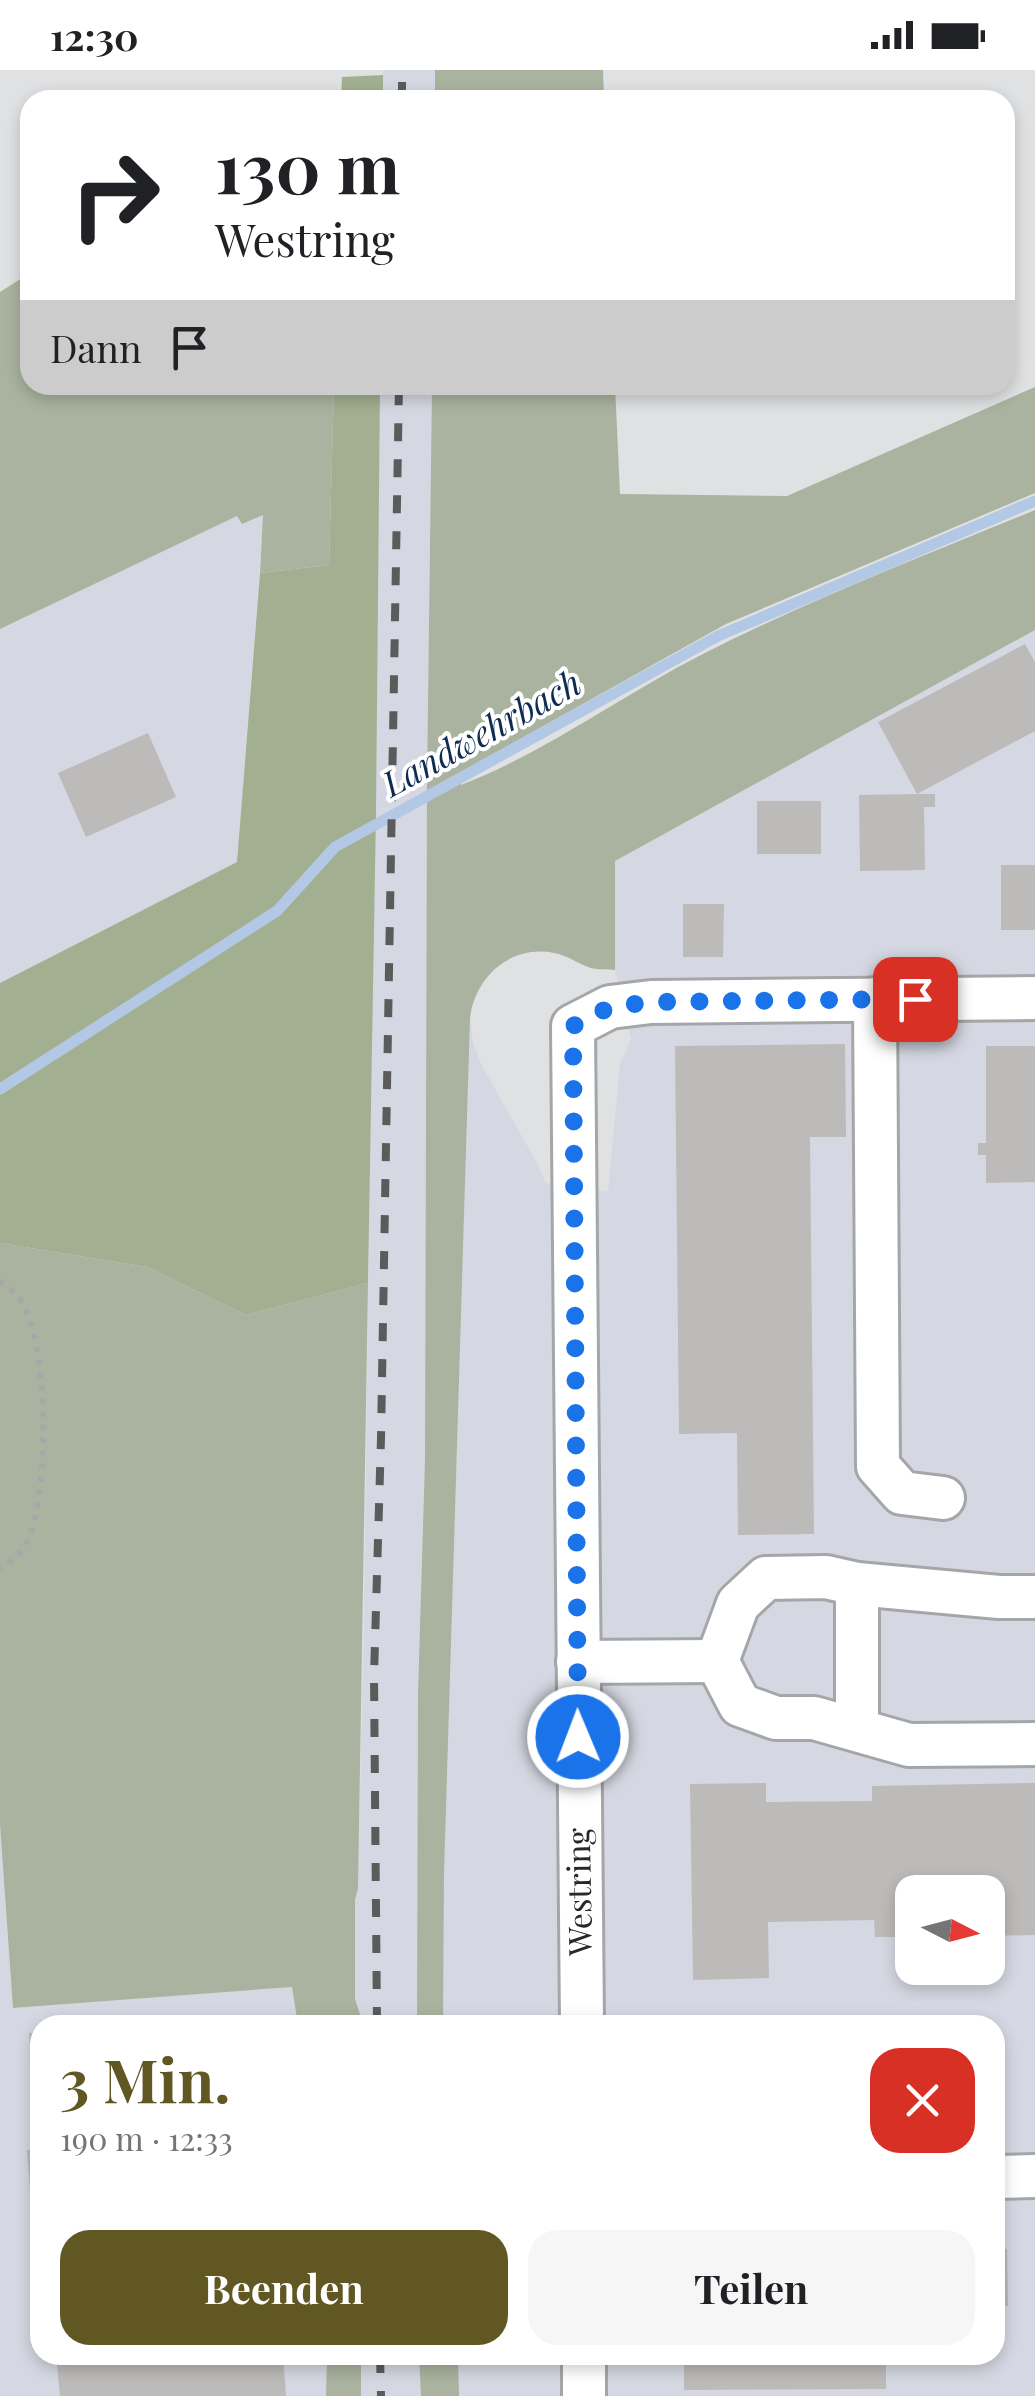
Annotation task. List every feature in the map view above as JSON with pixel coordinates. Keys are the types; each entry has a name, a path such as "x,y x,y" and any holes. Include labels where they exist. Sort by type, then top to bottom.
{"street":[{"name":"Westring","path":"582,2015 573,1026 610,1007 650,1002 1035,998"},
{"path":"876,1000 878,1466 902,1493 943,1498"},
{"path":"1035,1597 857,1584 826,1577 766,1578 738,1604 717,1660 740,1706 776,1718 814,1718 909,1745 1035,1744"},
{"path":"857,1584 857,1729"},
{"path":"578,1662 717,1660"},
{"path":"1005,2177 1035,2176"},
{"path":"584,2365 584,2396"}],"path":[{"path":"0,1282 18,1296 33,1327 42,1419 42,1487 30,1535 18,1558 0,1570"}],"shaded area":[{"path":"383,70 435,70 435,90 383,90"},
{"path":"380,395 432,395 417,2015 360,2015 355,1999 364,1622"},
{"path":"264,514 237,862 0,983 0,629 237,516"},
{"path":"1035,630 1035,2396 459,2396 458,2365 1005,2365 1005,2015 443,2015 470,1019 473,1043 482,1066 546,1183 608,1192 620,1064 631,1039 615,970 615,861"},
{"path":"0,1825 13,2008 293,1987 297,2015 30,2015 30,2365 327,2365 326,2396 0,2396"},
{"path":"361,2365 419,2365 421,2396 361,2396"}],"green space":[{"path":"435,70 603,70 604,90 435,90"},
{"path":"383,75 383,90 341,90 342,77"},
{"path":"20,279 20,395 334,395 329,565 260,573 263,515 242,524 237,516 0,629 0,292"},
{"path":"1035,387 1035,493 726,624 461,772 461,785 552,741 671,671 742,635 1035,510 1035,630 615,861 615,970 591,968 554,953 523,954 497,967 473,1004 444,1874 443,2015 417,2015 418,1693 425,1459 432,395 615,395 620,494 787,496"},
{"path":"334,395 380,395 368,1283 246,1315 147,1267 0,1243 0,983 237,862 260,573 329,565"},
{"path":"0,1243 147,1267 246,1315 368,1283 355,1900 355,1999 360,2015 296,2015 292,1987 13,2008 0,1825"},
{"path":"327,2365 361,2365 361,2396 326,2396"},
{"path":"419,2365 458,2365 459,2396 421,2396"}],"building":[{"path":"1025,644 1035,662 1035,731 917,794 878,722"},
{"path":"148,733 176,797 86,837 58,773"},
{"path":"935,794 935,807 924,807 925,870 860,871 859,795"},
{"path":"757,801 821,801 821,854 757,854"},
{"path":"1001,865 1035,865 1035,930 1001,930"},
{"path":"683,904 724,904 723,957 683,957"},
{"path":"845,1044 846,1137 810,1137 814,1534 738,1535 737,1433 679,1434 675,1046"},
{"path":"986,1046 1035,1046 1035,1182 986,1183 986,1155 978,1155 978,1143 986,1143"},
{"path":"766,1783 766,1802 872,1801 872,1786 1035,1783 1035,1935 1005,1936 1005,1875 895,1875 895,1937 875,1937 874,1920 768,1922 769,1978 693,1980 690,1784"},
{"path":"1005,2249 1007,2249 1005,2306"},
{"path":"57,2365 284,2365 286,2396 60,2396"},
{"path":"684,2365 886,2365 886,2389 684,2390"}],"waterway":[{"name":"Landwehrbach","path":"0,1089 277,911 335,847 718,636 1035,501"}],"railway":[{"path":"402,70 402,90"},
{"path":"377,2015 374,1676 399,395"},
{"path":"380,2365 381,2396"}],"route":[{"path":"578,1737 573,1026 610,1007 650,1002 915,999"}]}
